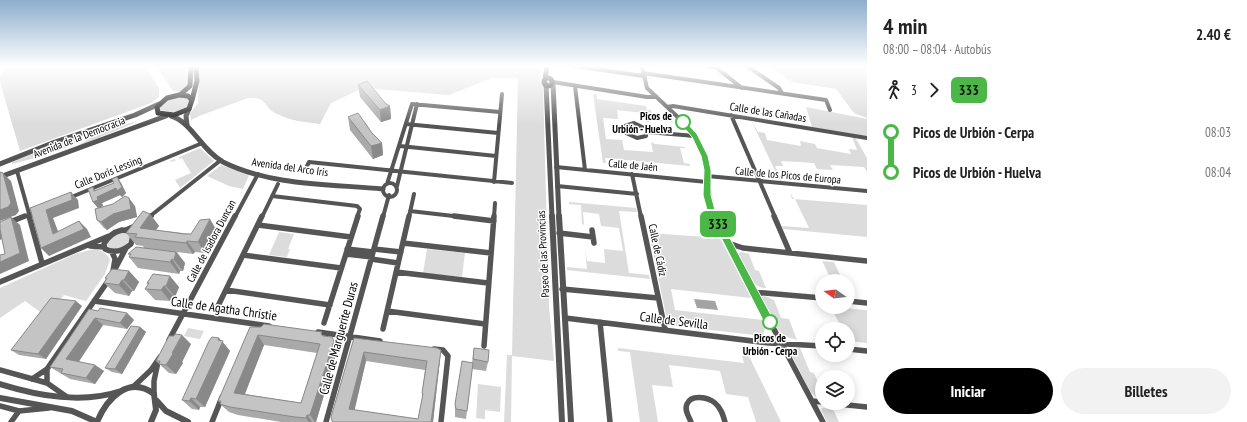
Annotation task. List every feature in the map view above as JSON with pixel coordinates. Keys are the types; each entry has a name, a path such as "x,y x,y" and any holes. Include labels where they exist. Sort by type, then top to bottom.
{"main road":[{"path":"191,86 190,89 179,95 167,98 159,104 157,110 162,115 169,116 181,114 189,109 196,86"},
{"path":"179,95 188,96 192,100"}],"street":[{"name":"Paseo de las Provincias","path":"545,86 562,422"},
{"name":"Paseo de las Provincias","path":"553,86 559,233 571,422"},
{"path":"585,170 575,86 647,97 657,97"},
{"path":"646,86 695,136 705,156 707,195 711,210 823,422"},
{"path":"726,86 826,100 830,110"},
{"path":"776,86 782,93"},
{"path":"494,182 502,94"},
{"name":"Avenida de la Democracia","path":"0,164 55,142 135,115 159,104"},
{"path":"417,104 399,172 397,186 398,190 396,193 389,195 385,194 383,189 387,184 392,171 412,104 417,104 500,112"},
{"name":"Calle de las Cañadas","path":"667,107 673,106 867,138"},
{"path":"188,126 186,116 189,109"},
{"name":"Avenida de la Democracia","path":"0,177 143,123 169,116"},
{"name":"Avenida del Arco Iris","path":"169,116 182,120 200,144 221,160 258,174 383,189"},
{"path":"731,116 790,253"},
{"path":"406,124 498,133"},
{"path":"648,132 644,138 636,138 626,133 624,128 630,124 637,124 644,127 648,132 695,136"},
{"name":"Calle Doris Lessing","path":"64,200 200,144"},
{"path":"400,146 496,156"},
{"path":"84,246 104,247 108,251 112,252 126,248 131,244 134,234 146,220 221,160"},
{"name":"Avenida del Arco Iris","path":"304,172 309,162 512,183"},
{"name":"Calle de Jaén","path":"556,167 707,179"},
{"path":"17,171 42,263"},
{"name":"Calle de Isadora Duncan","path":"165,347 258,174"},
{"name":"Calle de Cádiz","path":"632,174 665,329"},
{"name":"Calle de los Picos de Europa","path":"707,179 759,181 867,191"},
{"path":"217,308 278,184"},
{"path":"387,184 397,186"},
{"path":"557,186 636,194"},
{"path":"383,329 414,194"},
{"name":"Calle de Marguerite Duras","path":"326,422 389,195"},
{"name":"Calle de Marguerite Duras","path":"272,196 359,207 360,209 324,323"},
{"path":"484,346 495,203"},
{"path":"0,226 44,208"},
{"path":"410,211 494,221"},
{"path":"0,282 109,236 117,231 126,230 146,220"},
{"path":"258,225 351,237"},
{"path":"126,230 134,234"},
{"path":"592,230 594,243"},
{"name":"Paseo de las Provincias","path":"559,233 593,237"},
{"path":"104,247 109,236"},
{"path":"403,243 491,254"},
{"path":"728,243 743,248 867,261"},
{"path":"32,379 47,369 112,274 126,248"},
{"path":"734,255 743,248"},
{"path":"346,251 373,254 401,252"},
{"path":"112,252 115,259 112,274"},
{"path":"373,254 398,263"},
{"name":"Calle de Marguerite Duras","path":"243,255 341,268"},
{"path":"396,272 488,283"},
{"path":"562,289 658,298"},
{"name":"Calle de Marguerite Duras","path":"226,290 330,305"},
{"path":"753,292 815,297"},
{"name":"Calle de Agatha Christie","path":"94,301 184,314 252,327 276,327"},
{"path":"855,302 867,303"},
{"path":"387,311 485,324"},
{"name":"Calle de Sevilla","path":"565,318 781,343 815,345"},
{"path":"600,322 610,422"},
{"path":"314,332 386,342"},
{"path":"431,348 446,352 449,362 441,422"},
{"path":"855,350 867,351"},
{"path":"133,387 151,370 162,353"},
{"path":"151,422 156,410 154,381 159,359"},
{"path":"47,369 47,383"},
{"path":"0,370 47,383 67,397"},
{"path":"0,384 67,397 95,398 133,387 144,387 166,411 188,422"},
{"path":"212,422 226,388"},
{"path":"0,398 72,412 97,422 105,404 121,391"},
{"path":"691,422 686,412 686,406 692,398 698,396 710,399 716,403 724,415 725,422"},
{"path":"0,406 19,411 52,408"},
{"path":"855,406 867,407"},
{"path":"11,422 19,411"}],"shaded area":[{"path":"1,86 158,86 159,88 159,97 151,103 20,151"},
{"path":"169,86 188,86 182,92 173,91"},
{"path":"199,86 473,86 449,95 363,88 331,103 320,124 298,121 282,116 273,112 263,101 255,98 248,98 191,120 190,114 198,103"},
{"path":"518,86 542,86 549,306 554,361 512,356 511,422 504,422 507,355 512,355"},
{"path":"815,86 867,86 867,118 854,113 836,89"},
{"path":"593,94 597,94 597,99 646,106 647,110 651,110 653,119 672,120 673,122 649,120 649,122 646,122 644,113 617,110 618,119 603,118 606,139 622,140 624,150 653,152 651,142 655,144 685,147 680,148 684,163 690,164 690,166 605,158 606,163 603,163"},
{"path":"184,97 190,100 189,107 177,113 160,110 160,107 168,99"},
{"path":"806,107 867,119 867,137 812,127"},
{"path":"751,120 758,132 765,133 767,140 801,146 800,141 815,144 817,148 851,154 849,149 857,150 852,137 855,137 867,158 867,172 864,167 830,165 833,170 817,169 814,163 781,161 783,166 775,166 782,181 780,181"},
{"path":"134,123 74,148 101,132"},
{"path":"83,135 72,145 40,157 12,164 12,162"},
{"path":"200,148 214,161 180,188 175,180 191,173 182,158 171,162 170,161 179,159 179,157"},
{"path":"221,165 249,175 243,189 229,186 207,176"},
{"path":"795,199 867,205 867,237 783,229 782,226 809,228"},
{"path":"569,202 636,208 637,212 619,211 629,273 649,275 650,279 567,270 567,267 587,269 585,248 587,261 605,263 604,249 623,251 619,228 601,226 599,214 583,212 584,225 582,224 581,205 569,204"},
{"path":"122,232 129,234 130,239 125,246 116,250 109,248 107,242 113,236"},
{"path":"279,232 294,234 288,249 290,249 287,257 269,255"},
{"path":"649,233 720,238 751,298 671,289 675,310 763,320 765,328 763,336 668,325"},
{"path":"94,249 104,252 110,260 105,274 86,301 64,295 47,317 25,301 0,318 0,288 75,254"},
{"path":"427,249 465,253 462,277 423,273"},
{"path":"742,252 749,254 755,270 759,271 766,288 756,285 752,281 738,255"},
{"path":"822,261 834,262 840,274 828,274"},
{"path":"765,296 774,300 781,318 789,319 797,340 780,335 782,333 778,330 762,300 762,297"},
{"path":"694,299 715,301 718,310 697,308"},
{"path":"855,309 867,310 867,343 855,342 855,322 838,322 834,314 855,314"},
{"path":"188,328 204,331 200,339 184,336"},
{"path":"618,348 744,363 742,356 749,356 781,422 756,422 748,397 726,394 720,371 669,365 673,387 652,385 658,422 640,422 630,352 618,351"},
{"path":"791,348 800,348 810,372 814,373 815,375 815,396 810,391 790,352"},
{"path":"478,384 501,387 500,412 485,410 485,419 476,418"},
{"path":"821,410 833,410 839,422 827,422"}],"building":[{"path":"359,86 371,86 386,104 390,106 380,110"},
{"path":"358,113 372,133 382,143 371,146 348,117"},
{"path":"0,172 3,173 11,203 8,207 0,210"},
{"path":"117,177 122,187 117,191 116,188 97,197 98,200 93,202 88,189 93,187 94,191 114,183 112,179"},
{"path":"71,192 72,200 46,210 53,234 79,221 84,229 41,248 30,208"},
{"path":"125,196 129,198 131,209 113,214 101,222 97,220 95,209 113,204"},
{"path":"143,211 150,214 140,228 185,234 191,234 200,220 210,219 198,242 187,241 186,243 135,237 137,234 126,233"},
{"path":"11,217 20,253 0,262 0,255 5,254 0,222"},
{"path":"136,247 176,252 174,260 172,259 170,262 129,257 131,254 128,254"},
{"path":"112,269 129,271 119,285 104,283 107,278 105,278"},
{"path":"153,274 170,276 166,286 164,286 161,290 145,289"},
{"path":"51,298 76,301 38,354 11,350"},
{"path":"100,308 127,313 120,323 95,318 66,359 95,365 86,378 61,373 63,369 50,367 89,309 98,311"},
{"path":"264,324 322,332 321,334 323,336 332,337 334,341 310,415 307,415 306,418 230,407 220,404 221,401 218,401 250,327 261,327","holes":["258,335 320,344 301,403 234,393"]},
{"path":"131,326 140,327 115,369 105,368"},
{"path":"175,334 182,335 172,353 173,354 166,365 159,364 160,361 156,361 169,336 174,336"},
{"path":"212,337 219,338 218,340 223,341 196,399 191,398 189,401 182,400 209,341"},
{"path":"354,338 437,348 441,350 431,422 333,422 331,417","holes":["364,352 427,361 418,419 349,409"]},
{"path":"474,348 489,350 488,362 473,359"},
{"path":"462,361 473,363 467,411 456,409 455,404"}],"bus line":[{"name":"333","path":"683,122 695,136 705,156 708,170 707,195 711,210 770,322"}],"place":[{"name":"Picos de Urbión - Huelva","path":"683,122"},
{"name":"Picos de Urbión - Cerpa","path":"770,322"}]}
